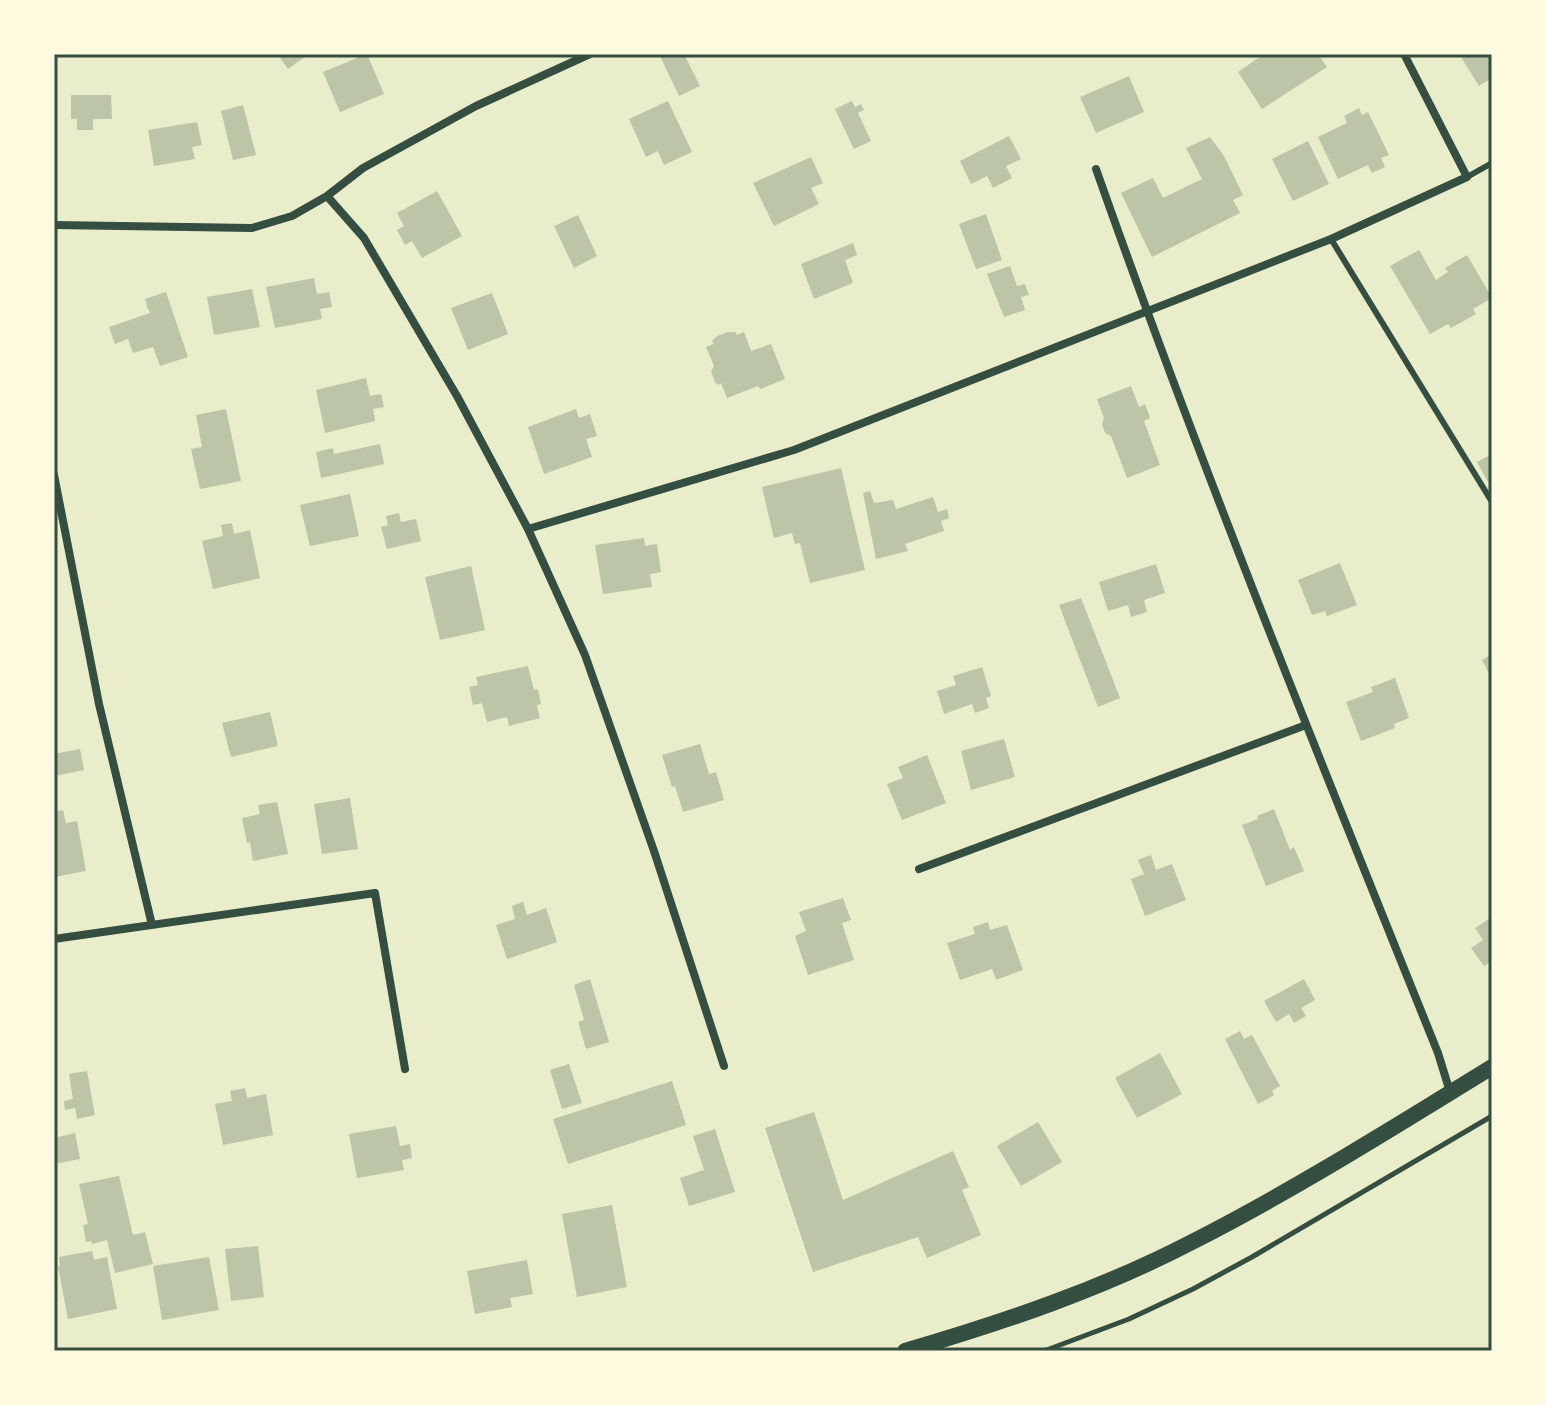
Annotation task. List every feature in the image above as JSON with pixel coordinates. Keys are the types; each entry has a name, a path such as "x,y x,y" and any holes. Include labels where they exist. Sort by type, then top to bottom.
{"main road":[{"path":"905,1351 1035,1310 1192,1242 1287,1190 1492,1067"}],"street":[{"path":"54,225 252,228 292,216 327,196 363,168 476,106 590,54"},
{"path":"528,529 794,450 1331,239 1467,177 1404,54"},
{"path":"1096,169 1146,311 1451,1092"},
{"path":"327,196 364,238 457,396 528,529 585,655 654,851 724,1066"},
{"path":"54,475 99,704 152,925"},
{"path":"919,869 1306,725"},
{"path":"54,939 375,893 405,1069"}],"lane":[{"path":"1467,177 1492,163"},
{"path":"1331,239 1492,502"}],"path":[{"path":"1044,1351 1129,1319 1193,1289 1492,1116"}],"building":[{"path":"277,54 309,54 288,69"},
{"path":"367,54 384,94 340,112 323,72"},
{"path":"659,54 684,54 700,86 679,96"},
{"path":"1264,54 1318,54 1327,67 1262,109 1238,72"},
{"path":"1459,54 1492,54 1492,78 1479,86"},
{"path":"1129,76 1144,112 1096,133 1080,97"},
{"path":"71,95 111,95 112,119 93,119 93,130 77,130 77,119 71,119"},
{"path":"668,101 692,152 664,165 658,151 646,157 629,119"},
{"path":"852,101 855,107 861,104 864,110 858,113 871,141 854,149 835,109"},
{"path":"243,105 256,155 233,160 221,111"},
{"path":"1359,108 1362,115 1368,112 1389,155 1381,158 1385,167 1372,173 1368,165 1338,179 1318,137 1347,123 1344,116"},
{"path":"197,122 202,145 192,147 195,159 154,166 148,130"},
{"path":"1009,136 1021,159 1006,166 1012,178 993,188 987,176 971,184 960,161"},
{"path":"1210,137 1224,156 1243,195 1233,200 1240,213 1152,257 1121,193 1153,178 1163,198 1202,179 1186,148"},
{"path":"1308,141 1329,184 1293,201 1272,159"},
{"path":"811,157 823,183 811,188 819,204 774,226 753,183"},
{"path":"437,191 462,236 422,258 412,241 405,245 397,230 404,226 397,213"},
{"path":"986,214 1002,260 976,269 959,224"},
{"path":"578,215 597,256 574,268 554,226"},
{"path":"853,243 857,255 845,260 853,283 814,299 801,264"},
{"path":"1419,250 1436,280 1448,272 1445,268 1467,255 1492,298 1473,309 1476,314 1451,328 1448,324 1430,334 1390,266"},
{"path":"1010,266 1017,286 1025,284 1029,295 1021,297 1025,310 1004,317 987,274"},
{"path":"314,278 317,294 329,292 332,307 320,309 322,319 275,328 266,287"},
{"path":"252,289 260,327 214,335 207,297"},
{"path":"166,292 188,357 160,366 153,347 133,353 128,339 115,344 109,327 150,313 145,299"},
{"path":"492,293 508,334 468,350 451,308"},
{"path":"728,332 737,335 744,332 751,351 771,344 785,379 727,398 721,383 715,382 711,371 714,366 706,347 714,344 712,341 717,336"},
{"path":"366,378 370,396 381,394 384,407 373,409 375,421 325,433 316,390"},
{"path":"1131,386 1139,407 1145,404 1150,418 1144,421 1160,465 1127,478 1111,436 1105,433 1104,418 1097,399"},
{"path":"226,409 241,481 200,489 191,449 202,447 196,415"},
{"path":"576,409 579,418 590,414 597,436 586,439 592,457 544,474 528,427"},
{"path":"380,444 384,464 321,478 316,452 333,448 334,454"},
{"path":"1492,454 1492,480 1488,482 1477,462"},
{"path":"841,468 865,570 810,583 800,543 795,544 792,533 774,538 762,487"},
{"path":"870,491 874,503 893,500 896,509 933,497 938,512 947,509 949,518 941,521 944,531 905,544 908,551 876,559 863,493"},
{"path":"350,494 359,536 310,546 300,505"},
{"path":"399,513 401,522 416,519 421,541 387,549 381,527 388,525 386,516"},
{"path":"232,523 234,534 250,530 260,578 213,589 202,541 223,536 221,525"},
{"path":"644,538 645,546 657,544 661,572 650,574 652,587 603,594 595,545"},
{"path":"1340,563 1357,605 1327,616 1325,611 1312,615 1298,580"},
{"path":"1156,564 1165,593 1144,600 1147,612 1131,617 1128,605 1108,611 1099,582"},
{"path":"471,566 485,630 440,640 425,577"},
{"path":"1081,598 1120,698 1098,707 1059,605"},
{"path":"1492,654 1492,680 1482,660"},
{"path":"528,666 534,690 538,689 540,718 509,726 507,717 487,722 482,703 473,705 469,687 478,685 476,677"},
{"path":"982,667 991,696 986,698 989,708 975,713 972,704 944,714 937,691 956,685 953,676"},
{"path":"1395,678 1409,718 1394,724 1395,728 1361,741 1346,702 1373,692 1371,687"},
{"path":"270,712 278,746 231,757 222,723"},
{"path":"1004,739 1015,777 971,790 961,751"},
{"path":"700,744 709,774 716,772 724,800 683,812 662,755"},
{"path":"80,749 84,770 54,776 54,754"},
{"path":"927,755 946,803 902,820 887,784 903,778 898,767"},
{"path":"350,798 358,849 322,854 314,804"},
{"path":"277,802 288,854 253,861 242,818 260,814 258,805"},
{"path":"1274,809 1290,850 1294,847 1304,871 1266,886 1242,825"},
{"path":"63,810 66,823 77,821 86,871 54,877 54,812"},
{"path":"1151,855 1156,870 1172,864 1186,900 1145,916 1131,879 1144,874 1138,860"},
{"path":"843,898 851,920 842,923 854,960 808,975 795,936 806,931 799,912"},
{"path":"523,902 527,915 546,908 557,942 507,959 496,925 515,919 512,906"},
{"path":"1492,917 1492,961 1484,966 1471,948 1483,940 1475,928"},
{"path":"988,922 990,930 1007,925 1023,970 996,980 992,969 960,980 947,943 975,934 973,927"},
{"path":"590,979 609,1042 586,1049 578,1022 584,1020 574,985"},
{"path":"1304,979 1315,1000 1301,1008 1306,1016 1294,1023 1289,1014 1276,1022 1264,1001"},
{"path":"1240,1031 1244,1039 1252,1035 1280,1086 1272,1091 1274,1095 1258,1104 1225,1039"},
{"path":"1160,1053 1182,1094 1137,1118 1115,1078"},
{"path":"569,1064 582,1103 562,1109 550,1070"},
{"path":"87,1071 95,1115 77,1119 75,1108 65,1110 64,1101 73,1099 69,1074"},
{"path":"672,1081 686,1125 568,1164 553,1119"},
{"path":"245,1088 247,1098 266,1094 273,1135 223,1145 215,1104 232,1101 230,1091"},
{"path":"814,1112 843,1200 953,1151 969,1187 962,1190 981,1235 927,1258 918,1237 813,1272 765,1128"},
{"path":"1038,1122 1062,1162 1021,1186 997,1146"},
{"path":"396,1126 400,1146 410,1144 412,1158 402,1160 404,1170 357,1178 349,1134"},
{"path":"715,1129 735,1192 689,1206 680,1178 704,1170 693,1136"},
{"path":"75,1133 80,1159 54,1164 54,1138"},
{"path":"119,1176 133,1235 145,1232 153,1264 115,1273 107,1240 92,1244 91,1241 86,1242 83,1225 88,1224 79,1184"},
{"path":"612,1205 627,1287 577,1297 562,1214"},
{"path":"258,1246 264,1297 231,1301 225,1249"},
{"path":"92,1251 94,1260 107,1257 117,1309 68,1319 58,1267 59,1257"},
{"path":"209,1257 219,1310 162,1320 153,1266"},
{"path":"527,1260 533,1294 510,1298 512,1307 475,1314 467,1271"}]}
